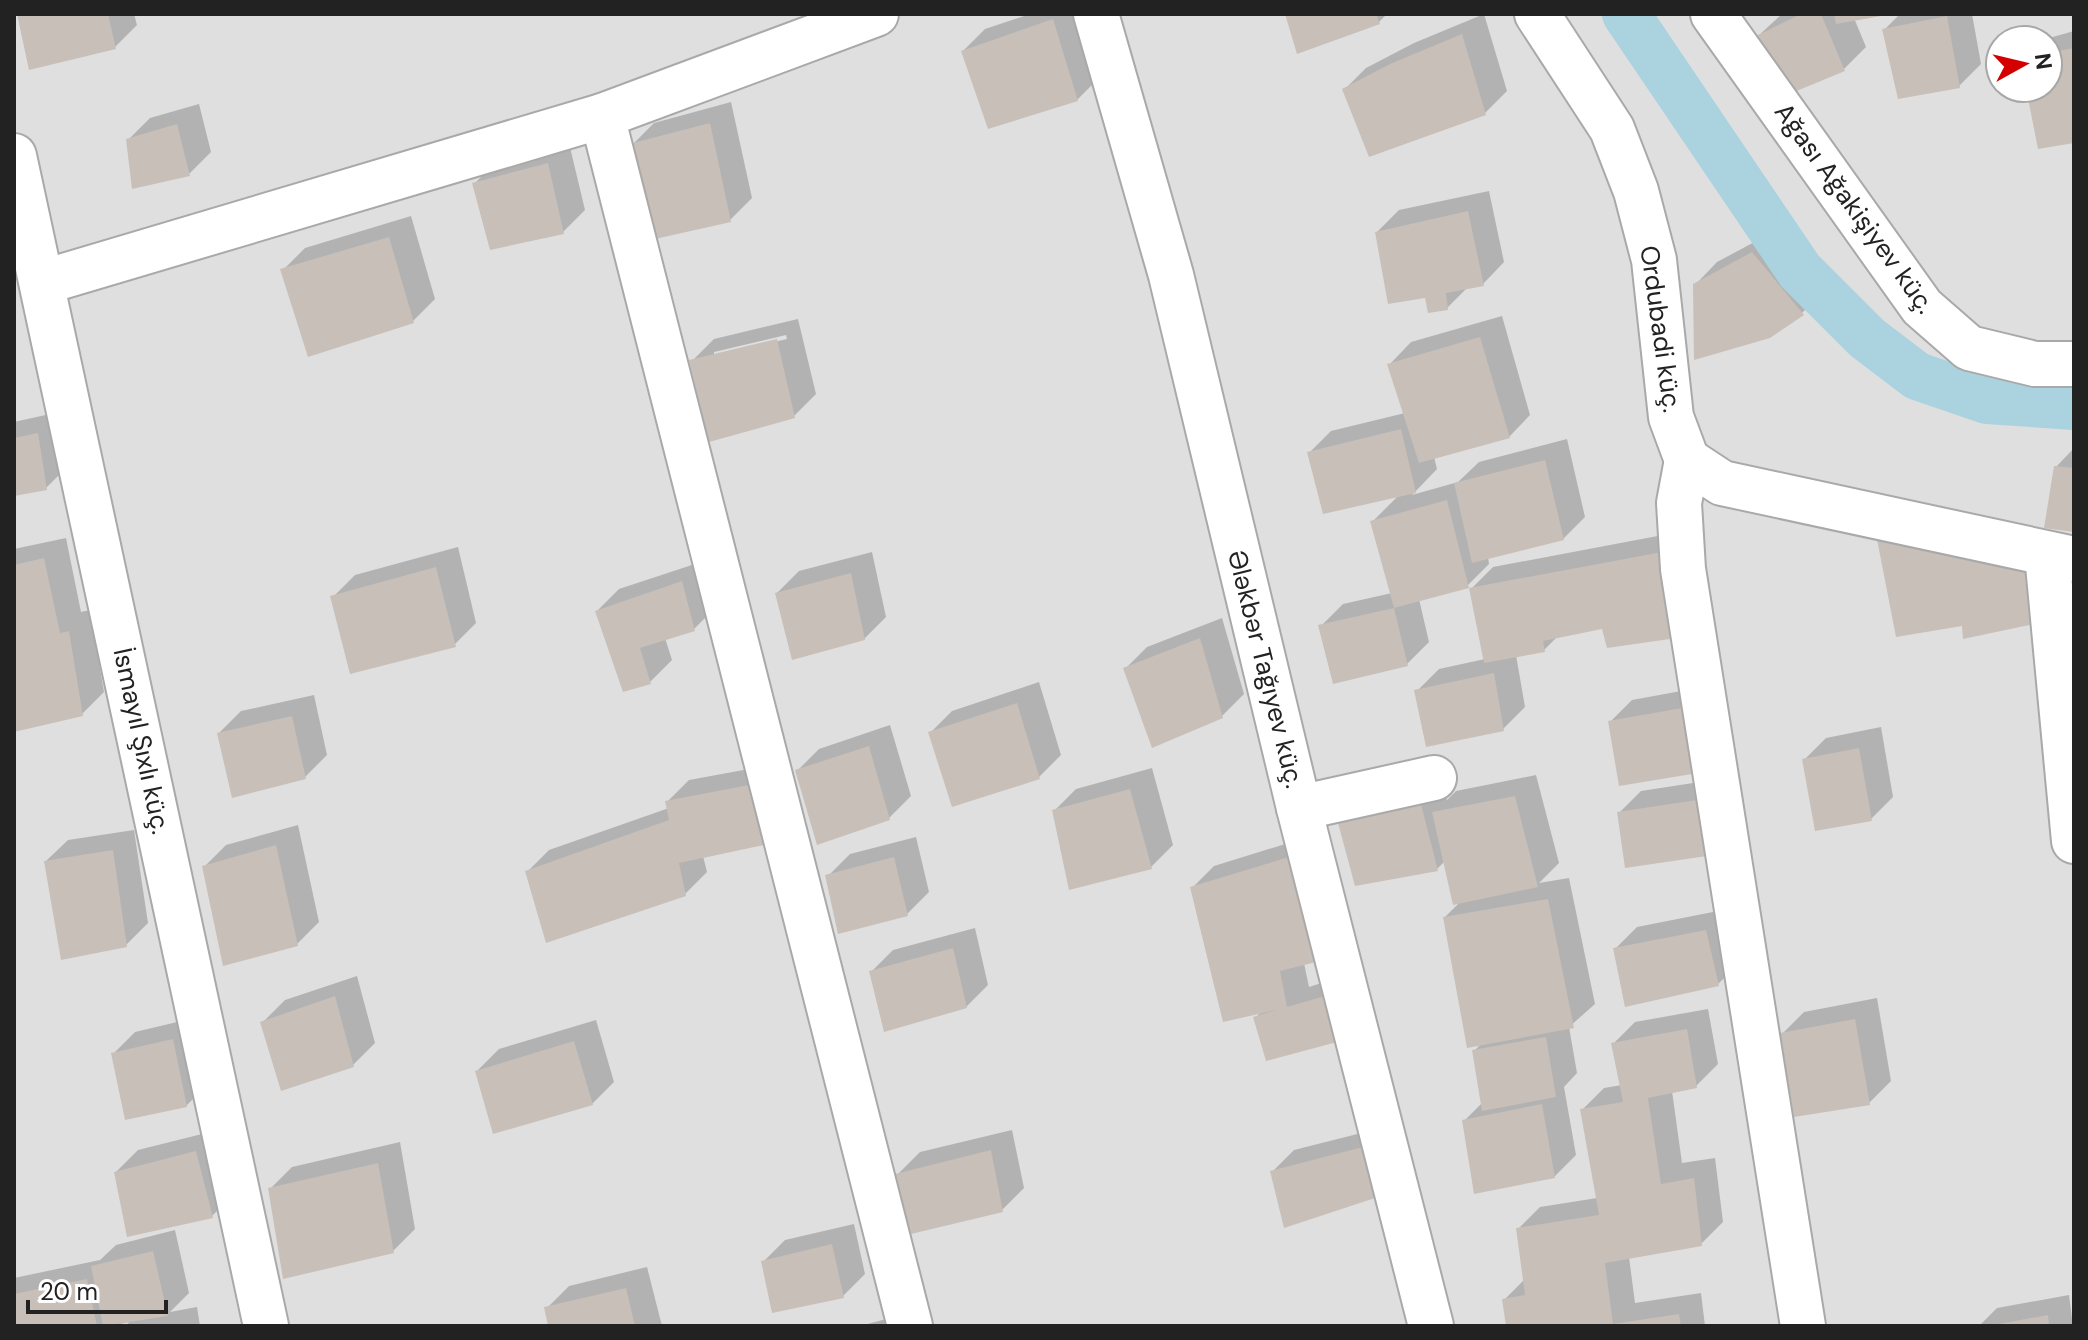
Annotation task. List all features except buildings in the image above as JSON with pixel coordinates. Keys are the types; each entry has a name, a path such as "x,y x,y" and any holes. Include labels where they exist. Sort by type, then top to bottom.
{"street":[{"path":"44,282 602,116 876,14"},
{"name":"Ələkbər Tağıyev küç.","path":"1096,14 1171,275 1299,808 1431,1326"},
{"name":"Ordubadi küç.","path":"1537,14 1612,129 1636,191 1654,260 1671,417 1687,460"},
{"name":"Ağası Ağakişiyev küç.","path":"1713,14 1922,307 1969,348 2035,364 2074,364"},
{"path":"602,116 910,1326"},
{"name":"İsmayıl Şıxlı küç.","path":"16,174 44,282 266,1326"},
{"path":"1803,1326 1683,569 1679,503 1687,460 1722,483 2060,556 2074,841"},
{"path":"1299,808 1434,778"}],"shaded area":[{"path":"14,14 2074,14 2074,1326 14,1326"}],"waterway":[{"path":"1626,14 1800,271 1867,338 1917,376 1987,400 2074,406"}]}
